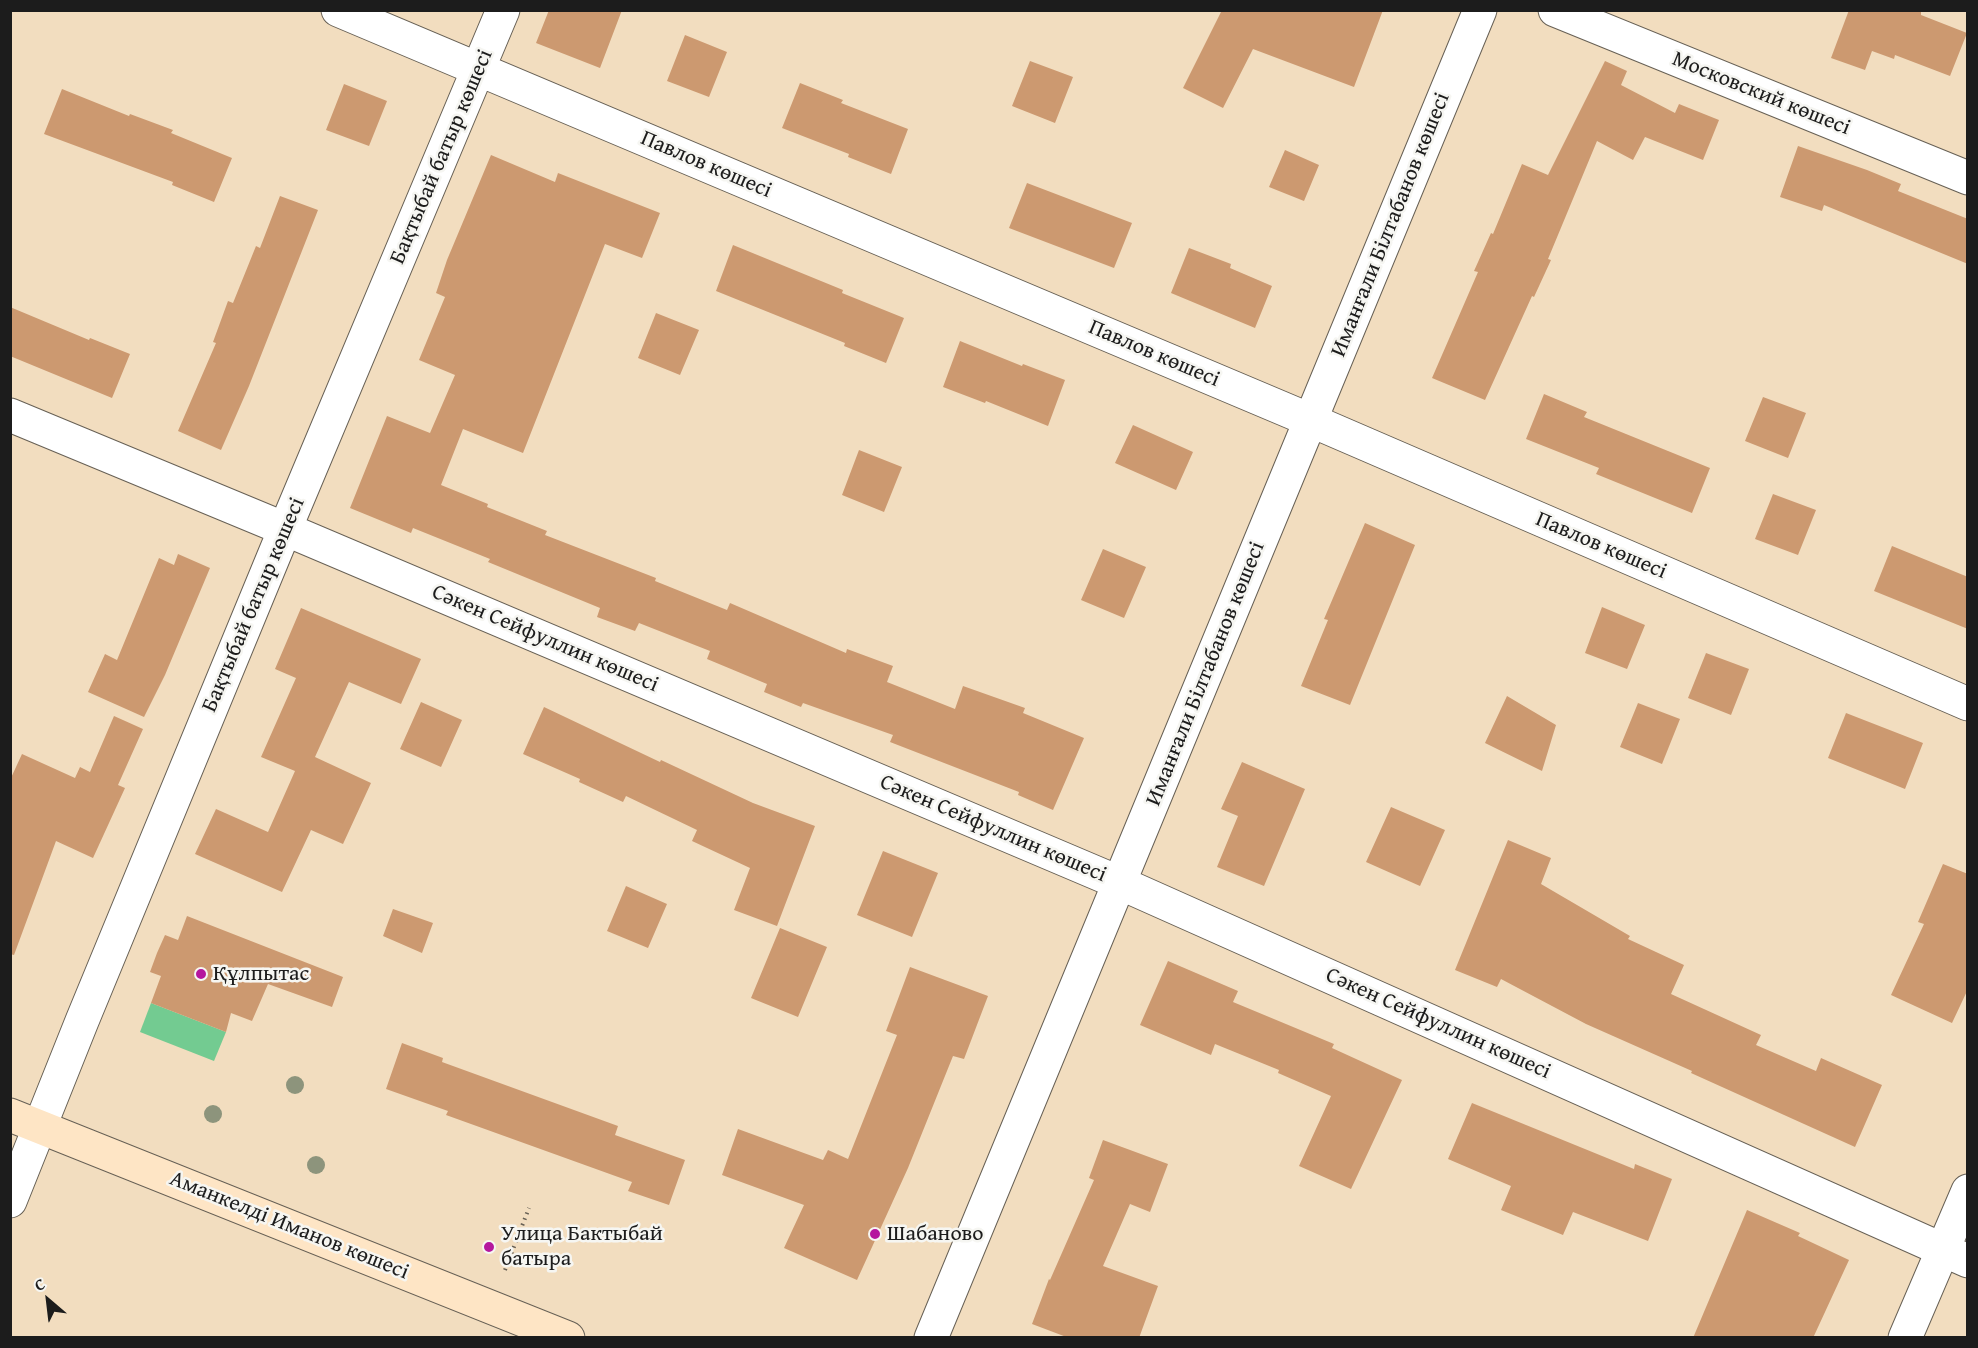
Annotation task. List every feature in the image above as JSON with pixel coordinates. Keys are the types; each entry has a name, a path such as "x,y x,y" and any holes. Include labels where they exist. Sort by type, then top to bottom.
{"main road":[{"name":"Аманкелді Иманов көшесі","path":"25,1120 568,1338"}],"street":[{"name":"Павлов көшесі","path":"338,10 1310,420 1968,704"},
{"name":"Бақтыбай батыр көшесі","path":"10,1201 25,1120 285,529 504,10"},
{"name":"Иманғали Білтабанов көшесі","path":"932,1338 1480,10"},
{"name":"Московский көшесі","path":"1555,10 1968,178"},
{"name":"Сәкен Сейфуллин көшесі","path":"10,415 1120,883 1955,1255"},
{"path":"1905,1338 1955,1255 1968,1191"}],"path":[{"path":"505,1270 529,1208"}],"green space":[{"path":"151,1003 226,1032 214,1061 140,1032"}],"building":[{"path":"549,10 622,10 600,68 536,43"},
{"path":"1222,10 1383,10 1354,87 1253,49 1223,108 1183,88"},
{"path":"1849,10 1921,10 1921,15 1967,33 1950,76 1895,55 1894,59 1872,51 1865,70 1831,58"},
{"path":"685,35 727,52 709,97 667,81"},
{"path":"1030,61 1073,77 1055,123 1012,106"},
{"path":"1605,61 1627,71 1621,85 1675,113 1679,104 1719,120 1703,160 1645,137 1633,160 1597,141 1548,259 1551,260 1534,297 1532,296 1485,400 1432,378 1478,272 1474,271 1491,233 1493,234 1522,164 1548,175"},
{"path":"800,83 843,100 841,103 908,129 891,174 848,157 849,154 782,128"},
{"path":"344,84 387,101 369,146 326,130"},
{"path":"62,89 129,116 130,114 173,130 171,133 232,158 214,202 172,185 173,182 44,134"},
{"path":"1798,146 1901,184 1898,191 1968,219 1968,264 1824,205 1822,211 1780,197"},
{"path":"1285,150 1319,165 1304,201 1269,187"},
{"path":"491,155 555,182 558,173 660,213 642,258 605,244 523,453 463,429 441,485 488,504 487,507 547,531 545,535 656,578 655,581 727,610 730,603 846,653 847,649 893,666 887,682 955,709 963,686 1025,708 1023,713 1084,738 1053,810 1018,795 1019,792 890,742 893,735 803,703 801,707 764,692 767,684 707,659 710,651 639,623 635,631 597,617 600,608 488,562 490,559 413,528 411,533 350,508 387,416 430,433 455,375 419,360 445,297 436,293 447,260"},
{"path":"1027,183 1132,223 1114,268 1009,228"},
{"path":"280,196 318,210 249,386 221,450 178,431 216,343 213,342 228,301 233,303 256,246 260,248"},
{"path":"733,245 843,290 842,293 904,318 886,363 844,346 845,343 716,291"},
{"path":"1189,248 1231,264 1230,268 1272,286 1255,328 1171,293"},
{"path":"10,307 89,340 90,338 130,354 112,398 10,356"},
{"path":"656,313 699,330 680,375 638,358"},
{"path":"960,341 1022,366 1023,364 1065,380 1048,426 986,401 985,403 943,387"},
{"path":"1544,394 1587,412 1584,417 1710,468 1692,513 1596,474 1599,468 1526,439"},
{"path":"1763,397 1806,413 1788,458 1745,441"},
{"path":"1133,425 1193,452 1176,490 1115,463"},
{"path":"859,450 902,467 884,512 842,495"},
{"path":"1773,494 1816,510 1798,555 1755,539"},
{"path":"1365,523 1415,545 1350,705 1301,686 1328,620 1324,619"},
{"path":"1892,546 1968,577 1968,629 1874,591"},
{"path":"1103,549 1146,567 1124,618 1081,600"},
{"path":"178,554 210,568 165,675 144,717 88,692 105,654 117,660 159,558 174,565"},
{"path":"1602,607 1645,625 1627,669 1585,653"},
{"path":"301,608 421,659 401,704 349,682 315,757 371,783 343,844 311,830 282,892 195,854 216,809 268,832 295,771 261,757 296,678 275,669"},
{"path":"1706,653 1749,669 1731,715 1688,698"},
{"path":"1507,696 1556,725 1542,771 1485,743"},
{"path":"421,702 462,720 441,767 400,749"},
{"path":"1638,703 1680,719 1662,764 1620,747"},
{"path":"544,707 753,803 815,826 777,926 734,910 750,868 692,841 697,830 626,796 623,802 579,782 580,779 523,754"},
{"path":"1846,713 1923,743 1905,789 1828,758"},
{"path":"114,716 143,729 118,785 125,788 93,858 56,841 14,955 10,954 10,780 22,754 75,778 80,767 90,772"},
{"path":"1242,762 1305,789 1264,886 1217,867 1238,816 1221,809"},
{"path":"1391,807 1445,830 1420,886 1366,862"},
{"path":"1508,840 1551,858 1541,884 1630,936 1628,939 1684,965 1671,994 1761,1035 1756,1045 1816,1071 1821,1058 1882,1085 1855,1147 1586,1024 1501,979 1497,987 1455,970"},
{"path":"883,851 938,873 912,937 857,915"},
{"path":"1943,864 1968,874 1968,989 1952,1023 1891,995 1924,924 1918,922"},
{"path":"626,886 667,904 648,948 607,931"},
{"path":"393,909 433,923 422,953 383,936"},
{"name":"Құлпытас","path":"187,916 343,977 332,1007 268,984 252,1021 231,1013 226,1032 151,1003 161,976 150,972 157,953 165,935 178,940"},
{"path":"780,928 827,947 798,1017 751,998"},
{"path":"1168,961 1238,991 1233,1002 1334,1044 1332,1048 1402,1080 1351,1189 1299,1166 1331,1096 1278,1073 1279,1070 1215,1044 1211,1055 1140,1025"},
{"path":"910,967 988,996 964,1059 953,1056 908,1168 857,1280 784,1248 804,1205 722,1175 738,1129 823,1160 828,1150 848,1159 897,1035 886,1031"},
{"path":"402,1043 443,1058 442,1062 618,1126 615,1135 685,1160 669,1205 628,1191 632,1182 446,1115 448,1111 386,1089"},
{"path":"1472,1103 1634,1169 1635,1164 1672,1179 1648,1241 1573,1212 1563,1235 1501,1210 1511,1186 1448,1159"},
{"path":"1103,1140 1168,1164 1150,1212 1130,1204 1103,1266 1158,1286 1139,1338 1069,1338 1032,1324 1049,1279 1094,1180 1089,1178"},
{"path":"1747,1210 1800,1233 1798,1236 1849,1260 1813,1338 1693,1338"}],"place":[{"name":"Құлпытас","path":"201,974"},
{"name":"Шабаново","path":"875,1234"},
{"name":"Улица Бактыбай батыра","path":"489,1247"}]}
